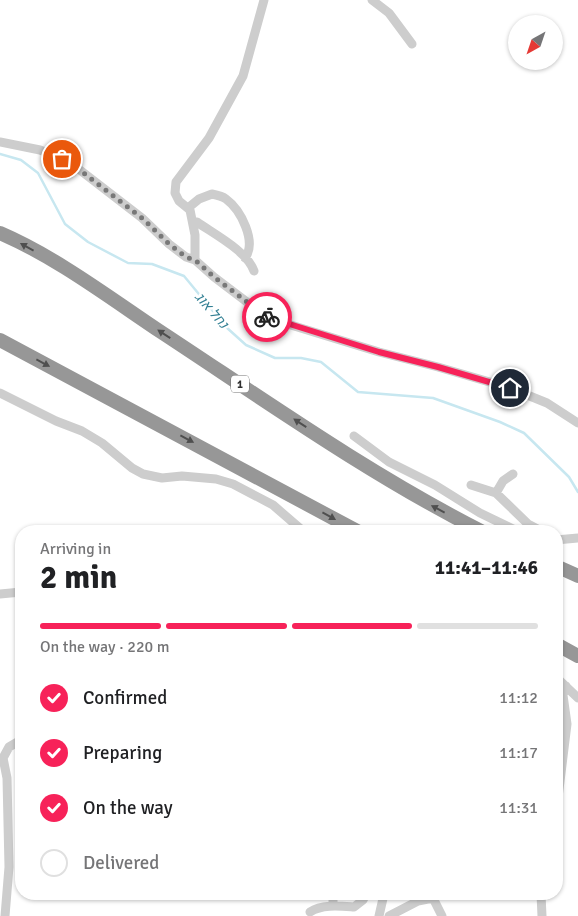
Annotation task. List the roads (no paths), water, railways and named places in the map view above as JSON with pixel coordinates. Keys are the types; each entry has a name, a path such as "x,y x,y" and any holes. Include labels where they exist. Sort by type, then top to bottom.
{"highway":[{"name":"1","path":"0,233 64,268 365,466 470,525"},
{"path":"0,340 346,525"},
{"path":"563,569 578,576"},
{"path":"563,648 578,656"}],"street":[{"path":"195,260 195,235 190,210 179,201 175,193 176,182 209,138 243,76 264,0"},
{"path":"372,0 389,13 412,44"},
{"path":"0,142 48,152 76,167 142,218 169,244 186,257 195,260 268,318 379,352 510,388 548,403 578,423"},
{"path":"188,208 199,199 212,194 227,200 246,226 250,244 249,253 245,258"},
{"path":"192,222 197,222 230,245 252,265 254,271"},
{"path":"0,393 48,417 82,431 143,474 162,478 182,476 233,484 273,505 295,525"},
{"path":"354,436 389,462 435,485 480,513 505,525"},
{"path":"496,494 503,481 513,474"},
{"path":"471,485 496,494 530,525"},
{"path":"563,539 578,538"},
{"path":"0,594 15,593"},
{"path":"563,683 578,698"},
{"path":"563,762 568,724 563,695 566,686"},
{"path":"6,916 9,867 7,778 4,758 9,746 15,743"},
{"path":"333,900 333,906"},
{"path":"310,912 316,908 333,906 354,907 363,900"},
{"path":"379,916 383,900"},
{"path":"389,916 421,900"},
{"path":"435,900 442,916"},
{"path":"541,900 542,916"}],"waterway":[{"name":"נחל אוג","path":"0,154 21,160 38,173 65,224 88,242 128,263 152,264 184,276 226,327 246,345 275,358 301,358 321,362 358,392 433,398 500,422 524,433 569,477 578,492"}]}
